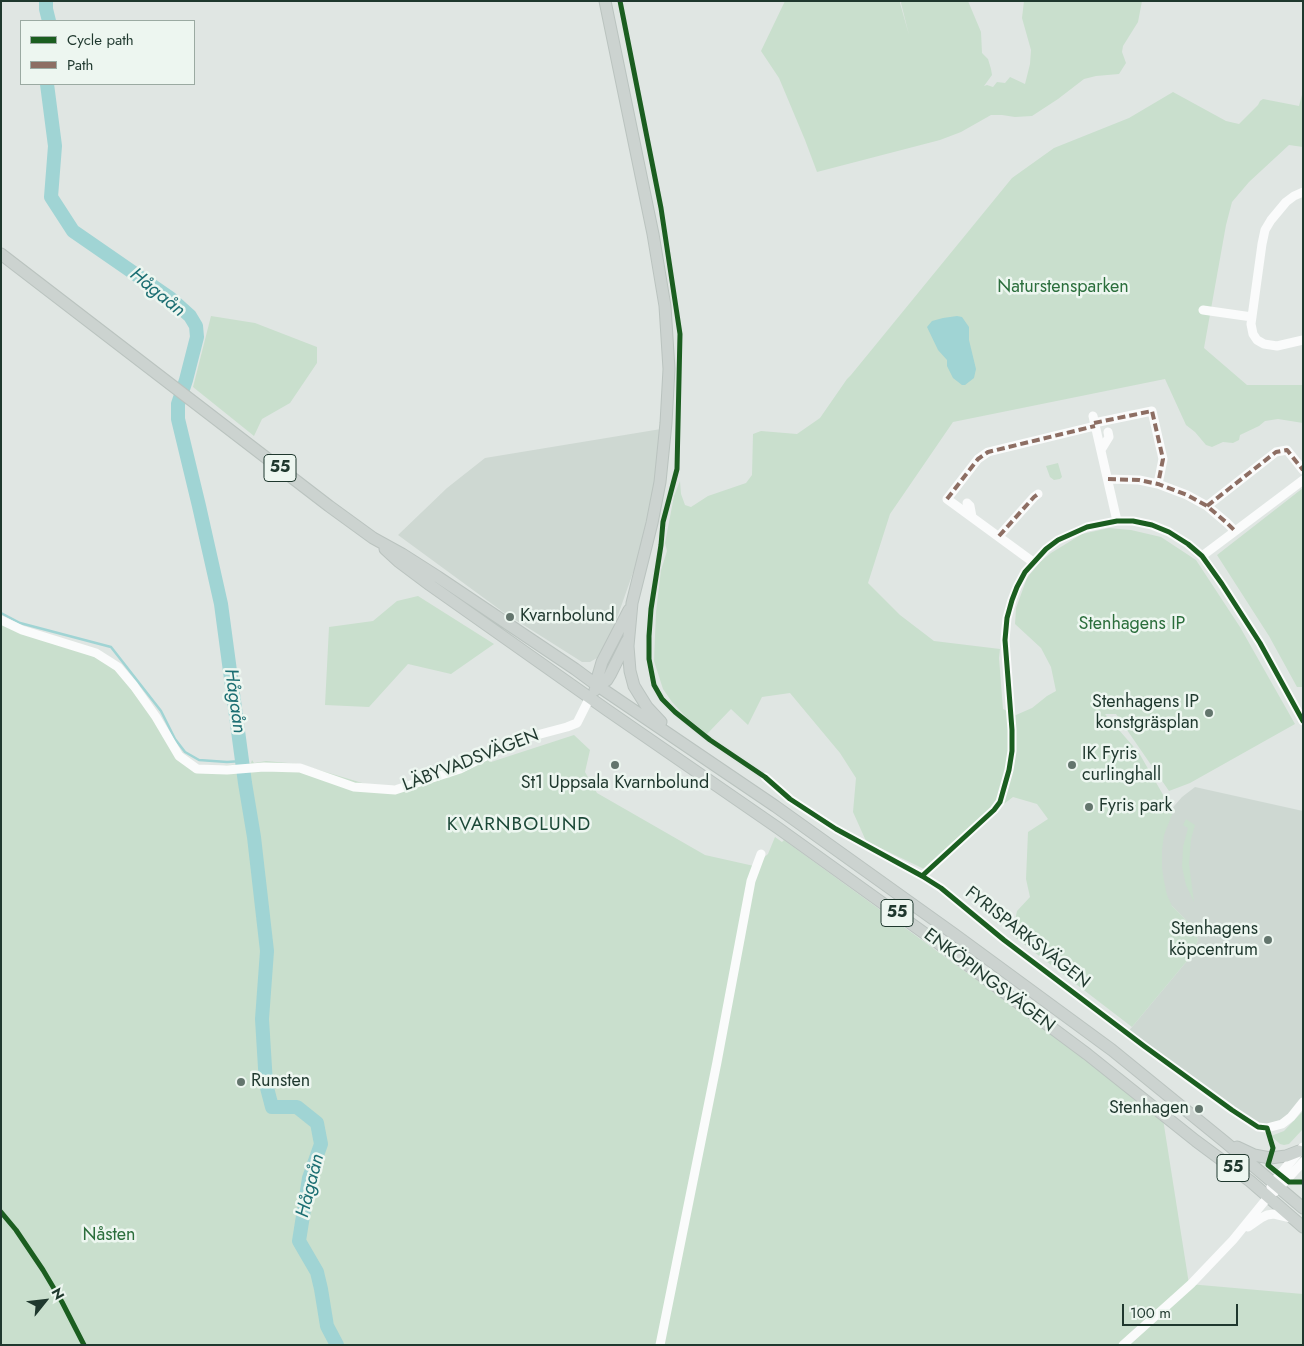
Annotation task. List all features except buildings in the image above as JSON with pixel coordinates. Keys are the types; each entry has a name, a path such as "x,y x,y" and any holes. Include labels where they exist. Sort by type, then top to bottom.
{"main road":[{"path":"605,1 653,234 665,306 670,369 660,482 652,523 632,602 628,646 630,671 638,695 652,714 688,748"},
{"name":"55","path":"1,254 373,538 398,561 590,697"},
{"name":"55","path":"373,538 438,577 598,686"},
{"path":"598,686 597,680 602,662 632,602"},
{"path":"590,697 598,686 607,680 629,636"},
{"path":"575,669 590,668 602,662"},
{"name":"ENKÖPINGSVÄGEN","path":"598,686 775,806 1112,1050 1303,1208"},
{"name":"ENKÖPINGSVÄGEN","path":"590,697 778,828 938,943 1087,1054 1196,1141 1250,1181 1303,1227"},
{"path":"1225,1142 1264,1157 1302,1153"}],"street":[{"path":"1303,192 1286,202 1271,220 1266,230 1262,244 1251,324 1253,334 1264,344 1277,346 1303,340"},
{"path":"1203,310 1252,317"},
{"path":"1033,562 947,499 982,455 994,449 1094,422 1152,411 1163,459 1158,484"},
{"path":"1094,422 1117,521"},
{"path":"1101,450 1109,437 1108,432"},
{"path":"1207,506 1276,452 1287,450 1303,470"},
{"path":"1108,479 1139,480 1158,484 1187,495 1207,506 1234,530"},
{"path":"1202,556 1234,530 1303,480"},
{"path":"999,536 1038,494"},
{"path":"967,503 970,506 972,517"},
{"path":"922,876 994,810 1000,802 1012,751 1005,649 1007,618 1024,572 1046,549 1072,533 1087,527 1117,521 1133,521 1152,525 1169,532 1188,544 1202,556 1222,584 1260,644 1303,722"},
{"name":"LÄBYVADSVÄGEN","path":"1,620 22,630 96,653 118,667 156,717 179,756 197,768 236,770 264,767 300,768 354,787 395,790 460,769 518,740 577,723 590,697"},
{"name":"FYRISPARKSVÄGEN","path":"765,777 790,799 836,829 941,888 1004,940 1144,1046 1258,1127 1267,1128 1282,1124 1291,1117 1303,1102"},
{"path":"660,1345 751,881 761,854"},
{"path":"1123,1345 1191,1284 1232,1240 1302,1153"},
{"path":"1232,1240 1260,1218 1274,1214 1291,1218"}],"shaded area":[{"path":"661,429 654,486 640,553 612,632 597,658 590,662 582,662 503,612 398,535 447,488 485,458"},
{"path":"1195,787 1303,811 1303,1102 1291,1117 1258,1127 1127,1033 1192,955 1198,940 1194,928 1152,886 1132,854 1182,797"}],"green space":[{"path":"785,1 900,1 909,35 902,1 968,1 981,32 982,53 988,59 991,69 992,75 984,86 993,87 997,82 1005,83 1010,77 1025,84 1031,50 1022,18 1024,1 1142,1 1138,22 1123,46 1122,52 1126,63 1119,74 1084,79 1032,116 991,115 961,132 940,140 817,172 779,78 761,51"},
{"path":"1303,91 1303,147 1289,145 1249,182 1232,202 1226,225 1204,348 1247,385 1303,385 1303,423 1278,419 1265,421 1240,435 1239,440 1233,443 1223,442 1212,447 1206,445 1186,425 1165,379 953,422 890,514 868,583 900,615 934,641 1000,649 1003,709 1016,715 1032,708 1056,691 1051,667 1041,648 1015,624 1016,608 1027,578 1040,562 1082,534 1109,528 1131,530 1161,537 1196,560 1240,627 1295,724 1190,783 1169,791 1116,714 1105,714 1139,753 1173,812 1164,835 1162,850 1164,881 1172,906 1194,928 1198,940 1192,955 1132,1027 1012,935 1017,911 1030,897 1026,879 1028,832 1048,819 1037,804 1013,797 976,825 924,869 866,841 853,812 856,778 840,753 790,693 762,697 748,725 731,709 707,734 687,718 663,689 654,661 656,612 661,570 667,551 665,543 674,496 680,481 681,494 685,505 691,507 708,496 746,483 752,475 753,434 761,431 797,434 820,418 847,379 1012,178 1054,148 1129,118 1173,92 1226,121 1239,124 1263,99 1299,106"},
{"path":"211,316 255,323 317,347 317,363 290,403 262,419 254,436 193,387"},
{"path":"1058,463 1062,477 1054,480 1050,477 1046,466"},
{"path":"1303,488 1303,687 1297,687 1269,636 1217,555"},
{"path":"418,596 494,644 451,674 408,664 369,707 325,705 329,627 373,621 397,601"},
{"name":"Nåsten","path":"1,619 112,664 179,752 200,768 251,763 252,760 254,763 266,761 299,764 379,788 405,784 487,752 491,762 574,735 590,750 585,772 597,793 705,855 754,866 768,854 775,837 782,842 784,840 1083,1057 1163,1119 1189,1284 1303,1294 1303,1345 1,1345"},
{"path":"1186,819 1195,825 1191,839 1189,864 1194,902 1186,885 1182,867 1183,847 1188,828 1183,825"},
{"path":"1303,1111 1303,1129 1289,1144 1280,1144 1271,1136 1284,1131"}],"water":[{"path":"957,316 962,317 969,327 969,340 976,369 974,378 965,385 962,385 953,378 947,366 947,360 938,350 927,327 932,321"}],"waterway":[{"name":"Hågaån","path":"46,1 49,20"},
{"name":"Hågaån","path":"47,85 55,146 51,197 73,231 170,298 190,316 196,326 197,337 178,404 178,419 221,604 254,837 267,951 262,1019 266,1084 272,1107 297,1107 317,1123 321,1144 309,1178 299,1241 317,1272 327,1326 337,1345"},
{"path":"1,613 20,623 111,647 161,711 175,739 185,752 199,760 242,761"}],"marked path":[{"path":"1094,423 1152,411 1163,459 1158,484"},
{"path":"947,499 978,459 988,452 1095,426"},
{"path":"1207,506 1276,452 1287,450 1303,470"},
{"path":"1108,479 1139,480 1158,484 1187,495 1207,506 1234,530"},
{"path":"999,536 1038,494"}],"cycle path":[{"path":"620,1 661,208 680,334 677,469 663,522 649,636 649,659 654,685 662,699 710,740 765,777 790,799 836,829 941,888 1004,940 1144,1046 1232,1110 1258,1127 1267,1128 1273,1148 1268,1165 1289,1182 1303,1182"},
{"path":"922,876 994,810 1000,802 1012,751 1005,640 1007,618 1012,600 1025,572 1046,549 1058,540 1087,527 1117,521 1133,521 1152,525 1169,532 1202,556 1260,643 1303,721"},
{"path":"1,1212 16,1230 43,1270 84,1345"}],"place":[{"name":"Kvarnbolund","path":"510,617"},
{"name":"Stenhagens IP konstgräsplan","path":"1209,713"},
{"name":"St1 Uppsala Kvarnbolund","path":"615,765"},
{"name":"IK Fyris curlinghall","path":"1072,765"},
{"name":"Fyris park","path":"1089,807"},
{"name":"Stenhagens köpcentrum","path":"1268,940"},
{"name":"Runsten","path":"241,1082"},
{"name":"Stenhagen","path":"1199,1109"}],"district":[{"name":"KVARNBOLUND","path":"519,825"}],"park label":[{"name":"Naturstensparken","path":"1063,288"},
{"name":"Stenhagens IP","path":"1132,625"}]}
